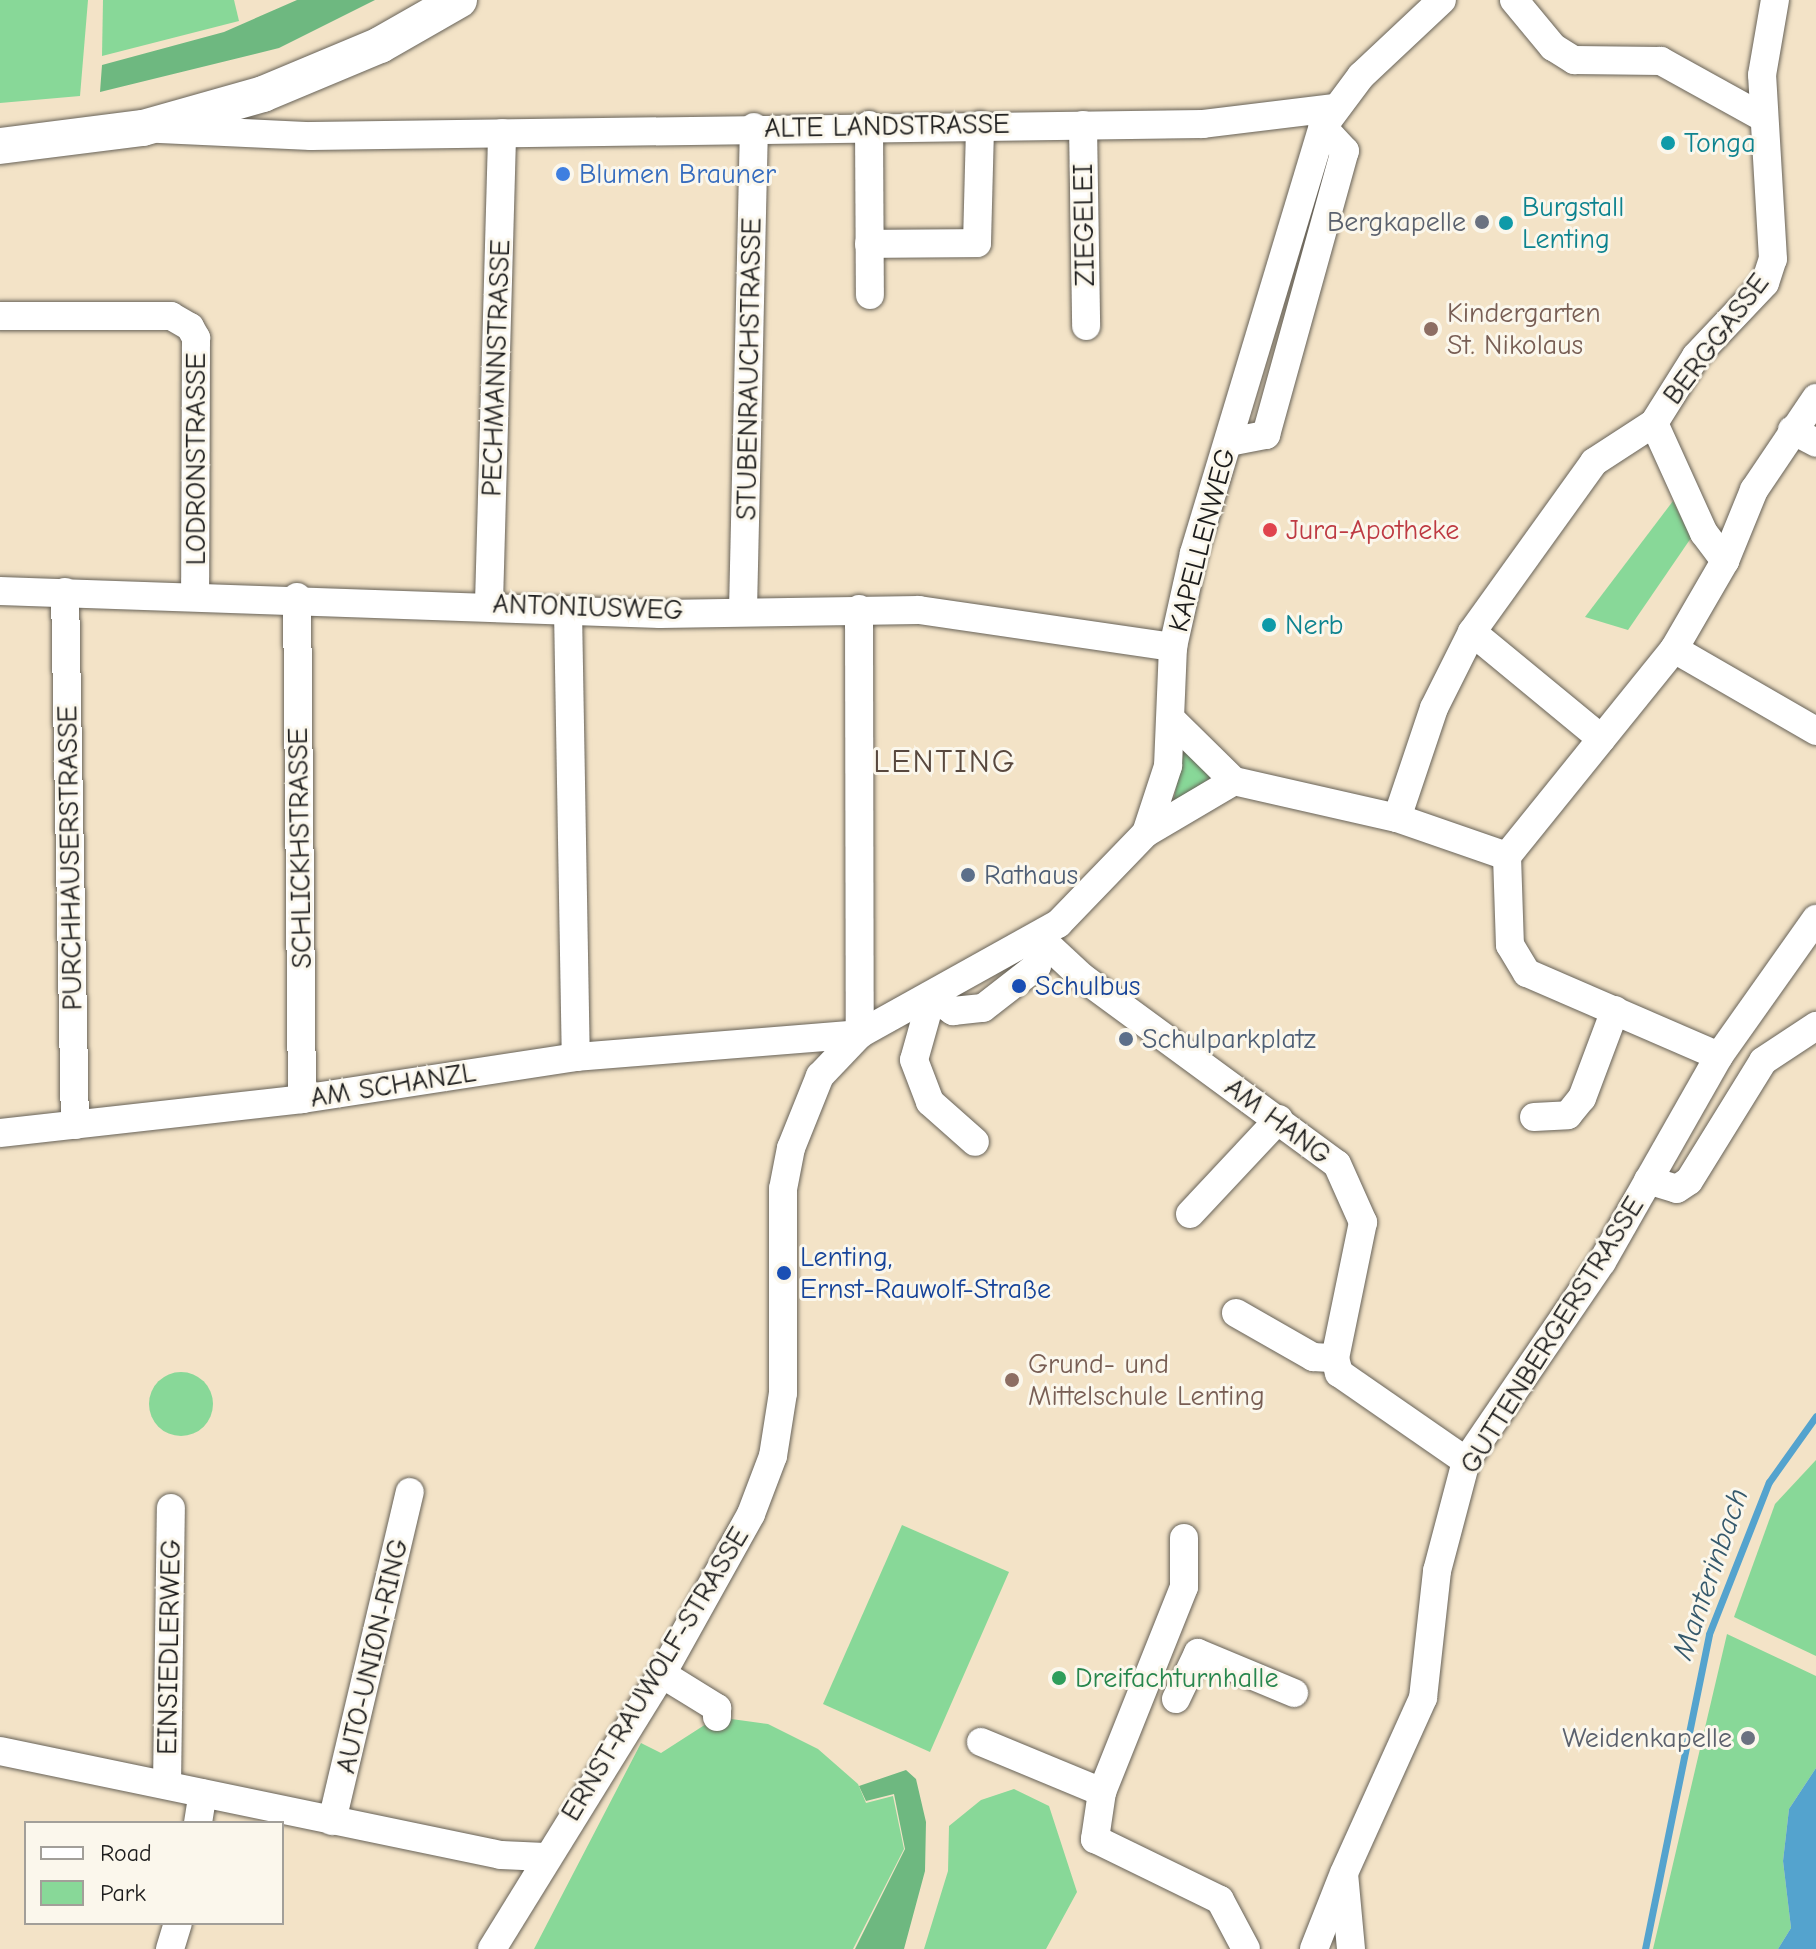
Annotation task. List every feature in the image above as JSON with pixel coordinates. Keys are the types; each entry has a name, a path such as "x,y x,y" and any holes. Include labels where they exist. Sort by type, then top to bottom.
{"main road":[{"path":"0,146 143,128 263,94 380,45 459,0"}],"street":[{"path":"1328,117 1442,0"},
{"path":"1514,0 1553,47 1574,60 1661,61 1762,117"},
{"name":"BERGGASSE","path":"1397,818 1434,708 1472,632 1594,462 1654,423 1696,356 1765,283 1773,259 1762,117 1775,0"},
{"path":"263,94 286,135"},
{"name":"ALTE LANDSTRASSE","path":"143,128 286,135 502,133 869,125 1203,124 1328,117"},
{"name":"KAPELLENWEG","path":"860,1034 1039,937 1084,903 1146,833 1175,723 1173,647 1229,442 1328,117"},
{"path":"869,125 870,295"},
{"path":"869,244 977,243 980,125"},
{"name":"ZIEGELEI","path":"1083,125 1086,326"},
{"name":"STUBENRAUCHSTRASSE","path":"743,610 754,127"},
{"name":"PECHMANNSTRASSE","path":"489,603 502,133"},
{"name":"LODRONSTRASSE","path":"0,316 171,316 190,327 196,338 195,594"},
{"path":"1719,1056 1527,973 1510,945 1507,856 1674,649 1725,561 1754,490 1804,437 1816,398"},
{"path":"1654,423 1704,533 1725,561"},
{"name":"ANTONIUSWEG","path":"0,591 489,603 568,610 859,609 1025,622 1173,647"},
{"name":"PURCHHAUSERSTRASSE","path":"65,592 75,1125"},
{"name":"SCHLICKHSTRASSE","path":"297,597 302,1099"},
{"path":"859,609 860,1034"},
{"path":"568,610 576,1057"},
{"path":"1472,632 1602,739"},
{"path":"1674,649 1816,731"},
{"path":"1175,723 1234,781 1397,818 1507,856"},
{"path":"1146,833 1234,781"},
{"name":"GUTTENBERGERSTRASSE","path":"1351,1949 1344,1873 1423,1698 1437,1571 1466,1461 1602,1262 1719,1056 1816,919"},
{"name":"AM HANG","path":"1039,937 1082,977 1337,1164 1363,1222 1335,1358"},
{"path":"932,996 914,1060 930,1102 975,1142"},
{"path":"1534,1117 1568,1115 1582,1098 1615,1010"},
{"path":"1648,1180 1677,1189 1689,1181 1763,1061 1816,1026"},
{"name":"AM SCHANZL","path":"0,1133 302,1099 576,1057 860,1034"},
{"name":"ERNST-RAUWOLF-STRASSE","path":"492,1949 545,1857 662,1674 751,1514 773,1456 785,1350 783,1189 791,1148 820,1076 860,1034"},
{"path":"786,1042 820,1076"},
{"path":"1190,1214 1279,1119"},
{"path":"1236,1313 1313,1357 1335,1358 1353,1386 1466,1461"},
{"name":"AUTO-UNION-RING","path":"332,1821 410,1492"},
{"name":"EINSIEDLERWEG","path":"167,1785 171,1508"},
{"path":"1184,1538 1184,1587 1102,1792 1095,1839 1220,1900 1246,1949"},
{"path":"1176,1699 1198,1653 1294,1693"},
{"path":"662,1674 717,1708 717,1717"},
{"path":"981,1742 1102,1792"},
{"path":"0,1751 332,1821 545,1857"},
{"path":"198,1821 203,1793"},
{"path":"1314,1949 1344,1873"},
{"path":"170,1949 177,1925"}],"green space":[{"path":"0,0 88,0 80,96 0,103"},
{"path":"103,0 234,0 239,21 102,56"},
{"path":"297,0 375,0 279,48 100,92 102,65 224,32"},
{"path":"1673,501 1691,538 1628,630 1585,617"},
{"path":"1185,745 1215,775 1173,803"},
{"path":"181,1372 199,1378 207,1386 213,1404 207,1422 199,1430 181,1436 163,1430 155,1422 149,1404 155,1386 163,1378"},
{"path":"1816,1460 1816,1656 1734,1617 1775,1504"},
{"path":"902,1525 1009,1572 930,1752 823,1704"},
{"path":"1727,1634 1816,1676 1816,1768 1789,1809 1783,1861 1791,1928 1778,1949 1653,1949"},
{"path":"717,1717 768,1724 818,1749 858,1784 866,1803 893,1796 904,1849 853,1949 534,1949 641,1743 661,1753"},
{"path":"906,1770 916,1779 926,1822 925,1871 904,1949 855,1949 905,1849 894,1794 866,1801 859,1786"},
{"path":"1014,1789 1049,1806 1077,1892 1046,1949 924,1949 948,1871 949,1826 981,1800"}],"water":[{"path":"1816,1768 1816,1949 1778,1949 1791,1928 1783,1861 1789,1809"}],"waterway":[{"name":"Manterinbach","path":"1645,1949 1709,1634 1769,1482 1816,1416"}],"place":[{"name":"Tonga","path":"1668,143"},
{"name":"Blumen Brauner","path":"563,174"},
{"name":"Bergkapelle","path":"1482,222"},
{"name":"Burgstall Lenting","path":"1506,223"},
{"name":"Kindergarten St. Nikolaus","path":"1431,329"},
{"name":"Jura-Apotheke","path":"1270,530"},
{"name":"Nerb","path":"1269,625"},
{"name":"Rathaus","path":"968,875"},
{"name":"Schulbus","path":"1019,986"},
{"name":"Schulparkplatz","path":"1126,1039"},
{"name":"Lenting, Ernst-Rauwolf-Straße","path":"784,1273"},
{"name":"Grund- und Mittelschule Lenting","path":"1012,1380"},
{"name":"Dreifachturnhalle","path":"1059,1678"},
{"name":"Weidenkapelle","path":"1748,1738"}],"district":[{"name":"LENTING","path":"945,762"}]}
